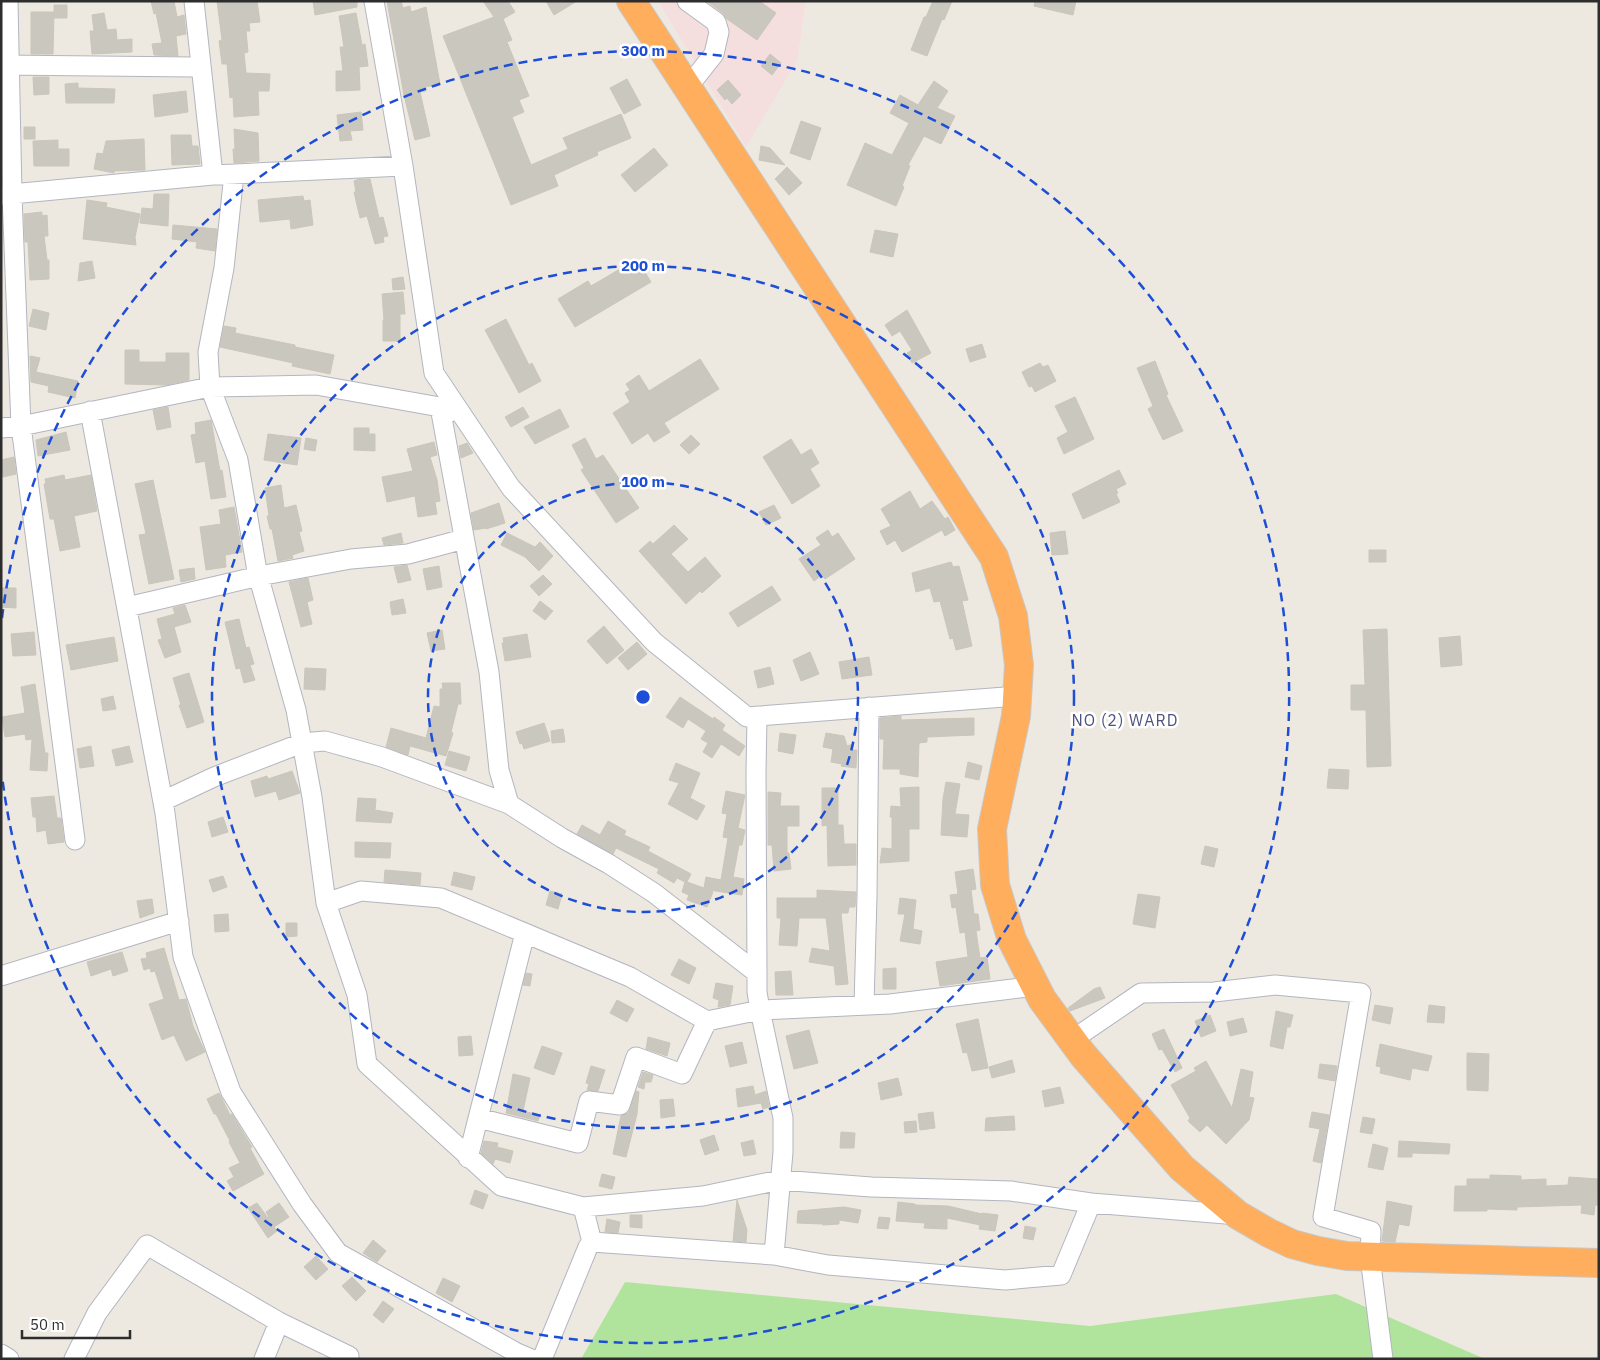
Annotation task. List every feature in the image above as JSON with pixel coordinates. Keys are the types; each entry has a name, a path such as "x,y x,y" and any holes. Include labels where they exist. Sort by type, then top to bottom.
{"highway":[{"path":"632,2 994,557 1013,616 1019,665 1016,716 992,829 995,885 1012,940 1042,999 1083,1055 1182,1168 1238,1215 1292,1244 1347,1256 1599,1263"}],"street":[{"path":"8,1 6,65 7,195 21,426 75,840"},
{"path":"194,1 213,175"},
{"path":"374,1 403,166 434,373 511,488 654,642 747,717 1018,696"},
{"path":"687,1 716,22 719,32 714,54 688,88"},
{"path":"6,65 193,67"},
{"path":"7,195 213,175 403,166"},
{"path":"234,174 224,268 208,352 210,387 238,460 259,576 296,710 312,797 326,903 356,995 367,1064 468,1158 501,1186 583,1207 703,1196 780,1180 871,1187 1011,1191 1091,1203 1238,1215"},
{"path":"1,428 21,426 210,387 316,385 440,407 464,418"},
{"path":"440,407 489,672 499,770 509,804"},
{"path":"90,412 162,801 184,957 231,1092 302,1204 338,1253 531,1359"},
{"path":"127,607 259,576 351,559 408,554 464,539"},
{"path":"864,1005 869,707"},
{"path":"757,716 757,992 784,1118 774,1255"},
{"path":"162,801 214,777 302,743 325,741 363,752 509,804 654,893 757,972"},
{"path":"326,903 361,891 441,898 630,977 707,1021 760,1010 890,1004 1036,986"},
{"path":"1,976 179,921"},
{"path":"468,1158 525,933"},
{"path":"1072,1040 1141,993 1214,992 1275,985 1361,993 1323,1217 1370,1230 1370,1257 1383,1359"},
{"path":"478,1118 578,1143 589,1100 620,1105 636,1057 682,1074 707,1021"},
{"path":"592,1242 774,1255 828,1265 1005,1280 1061,1275 1091,1203"},
{"path":"542,1359 586,1252 592,1242 583,1207"},
{"path":"74,1359 97,1313 147,1245 279,1322 349,1356 348,1359"},
{"path":"264,1359 279,1322"},
{"path":"1,1354 9,1359"}],"shaded area":[{"path":"658,1 806,1 797,61 746,147"}],"green space":[{"path":"625,1282 1090,1326 1336,1294 1485,1359 581,1359"}],"building":[{"path":"151,1 174,1 177,17 184,15 186,34 176,36 178,56 154,55 152,44 162,43 156,13 154,14"},
{"path":"217,1 257,1 260,22 249,23 250,31 246,31 248,52 244,53 246,73 270,74 269,91 258,91 259,115 234,117 233,97 230,98 227,64 222,64 219,41 222,40"},
{"path":"313,1 357,1 357,7 315,15"},
{"path":"387,1 401,1 403,8 410,6 411,12 426,7 440,84 425,87 426,91 420,92 430,136 415,140 404,95"},
{"path":"483,1 508,1 515,12 503,19 512,40 507,42 529,96 519,100 524,112 512,117 531,165 568,149 563,138 621,114 631,138 597,152 598,155 554,175 558,186 511,205 443,36 494,17"},
{"path":"546,1 577,1 554,15"},
{"path":"707,1 759,1 776,13 757,40 727,19 723,13"},
{"path":"933,1 952,1 944,20 942,19 927,56 911,50 924,17 926,17"},
{"path":"1035,1 1076,1 1073,15 1034,6"},
{"path":"54,5 67,5 67,18 54,18"},
{"path":"31,12 54,12 53,54 31,54"},
{"path":"104,13 107,30 116,29 117,40 132,39 132,52 92,54 90,31 94,31 92,15"},
{"path":"356,13 362,45 365,44 368,66 359,67 360,90 336,91 336,71 343,71 340,47 344,47 339,16"},
{"path":"770,54 781,63 772,75 761,66"},
{"path":"33,77 49,77 49,94 34,95"},
{"path":"627,79 641,105 624,114 610,88"},
{"path":"728,80 741,95 732,104 727,98 725,100 717,90"},
{"path":"934,81 948,91 937,108 955,116 941,144 924,136 908,165 910,166 902,186 904,187 896,206 847,185 865,143 892,155 909,123 890,113 900,95 918,105"},
{"path":"78,83 78,88 115,89 114,103 66,103 65,84"},
{"path":"186,91 188,112 155,117 153,95"},
{"path":"361,112 363,130 350,131 352,140 340,141 337,115"},
{"path":"801,121 821,128 810,160 790,153"},
{"path":"24,127 35,127 35,139 24,139"},
{"path":"234,129 258,133 259,161 234,163"},
{"path":"171,135 191,135 192,146 198,146 200,164 172,165"},
{"path":"144,139 145,170 114,171 114,173 94,169 97,153 103,154 106,141"},
{"path":"58,140 58,149 69,149 69,166 34,166 33,141"},
{"path":"761,146 770,148 785,165 759,160"},
{"path":"654,148 668,165 635,192 621,175"},
{"path":"787,167 802,183 789,195 775,179"},
{"path":"370,179 379,218 383,217 388,236 383,237 384,242 375,244 367,216 360,218 354,192 356,192 354,181"},
{"path":"154,194 169,194 168,226 140,223 142,208 153,209"},
{"path":"303,196 304,201 310,200 313,225 291,229 290,219 260,222 258,200"},
{"path":"87,200 107,203 106,207 140,214 135,237 136,245 83,239"},
{"path":"42,212 42,216 47,215 48,236 44,236 47,260 49,260 49,279 30,280 28,242 25,242 24,214"},
{"path":"173,225 217,229 215,251 196,248 197,242 172,239"},
{"path":"875,230 898,234 893,257 870,252"},
{"path":"637,259 651,282 575,327 558,299 588,281 591,286"},
{"path":"92,261 95,278 78,281 80,263"},
{"path":"403,277 405,289 393,290 392,279"},
{"path":"403,292 405,314 400,314 400,341 383,341 382,294"},
{"path":"33,309 49,313 46,330 29,326"},
{"path":"907,310 931,353 912,363 907,353 912,350 900,331 892,336 885,325"},
{"path":"506,319 529,365 532,363 541,381 519,393 485,330"},
{"path":"224,326 236,328 235,333 334,355 330,374 292,366 293,363 220,347"},
{"path":"982,344 986,357 970,362 966,349"},
{"path":"125,350 139,350 139,362 166,362 166,353 189,353 189,380 166,385 125,384"},
{"path":"30,356 40,358 36,372 78,381 75,398 48,392 49,386 31,382"},
{"path":"700,359 719,389 664,423 670,432 654,442 648,433 632,444 613,413 630,402 625,393 630,390 626,384 639,375 649,391"},
{"path":"1155,361 1168,394 1166,395 1183,431 1163,440 1148,409 1153,406 1137,368"},
{"path":"1040,363 1043,367 1048,365 1056,381 1035,392 1032,386 1029,387 1022,372"},
{"path":"1075,397 1094,439 1064,454 1057,438 1068,432 1055,406"},
{"path":"168,407 171,427 157,430 153,410"},
{"path":"523,407 529,417 511,427 505,417"},
{"path":"560,409 569,427 535,444 524,427"},
{"path":"211,420 226,497 211,499 205,461 196,463 191,435 196,434 195,423"},
{"path":"354,428 369,428 369,434 375,434 375,451 354,450"},
{"path":"66,432 70,450 38,456 36,440"},
{"path":"268,434 301,438 297,465 264,460"},
{"path":"691,435 700,444 689,454 680,445"},
{"path":"306,438 317,440 315,451 304,449"},
{"path":"585,438 596,459 603,455 639,508 616,523 581,470 584,468 572,445"},
{"path":"791,439 801,455 811,449 819,463 810,469 820,486 792,504 763,457"},
{"path":"434,442 437,455 430,457 437,480 440,501 435,502 437,514 418,517 415,496 387,502 382,477 413,471 407,449"},
{"path":"467,443 473,453 461,458 459,446"},
{"path":"14,457 16,474 3,477 1,460"},
{"path":"1119,470 1126,484 1116,489 1120,502 1083,519 1072,494"},
{"path":"64,475 65,480 91,475 97,511 74,516 80,547 60,551 54,519 50,519 44,484 46,484 45,479"},
{"path":"153,480 174,579 149,584 139,535 146,534 135,484"},
{"path":"281,485 284,508 296,505 302,531 299,532 304,551 292,555 293,558 278,561 272,529 270,529 267,516 269,516 265,488"},
{"path":"910,491 920,509 932,501 945,519 948,517 955,530 945,536 942,530 902,552 895,540 887,545 880,531 891,526 881,509"},
{"path":"499,503 505,523 486,529 474,530 471,513"},
{"path":"774,505 781,518 766,525 759,512"},
{"path":"234,507 242,552 225,555 226,567 206,570 200,527 221,524 219,510"},
{"path":"674,525 688,539 671,554 688,572 705,557 721,576 686,604 639,551 650,541 653,544"},
{"path":"828,530 832,537 838,533 855,559 825,579 822,575 814,581 799,559 821,545 816,538"},
{"path":"1065,531 1068,554 1052,555 1050,533"},
{"path":"401,533 403,543 384,545 382,538"},
{"path":"507,533 535,547 540,542 553,556 539,571 525,557 501,545"},
{"path":"1369,550 1386,550 1386,562 1369,562"},
{"path":"951,562 953,567 959,566 968,600 962,601 972,646 956,650 953,638 950,639 940,601 934,602 930,588 916,592 912,573"},
{"path":"407,565 411,580 398,583 394,567"},
{"path":"439,566 442,587 427,590 423,569"},
{"path":"194,568 195,579 181,582 179,570"},
{"path":"543,575 552,584 539,596 530,586"},
{"path":"308,578 313,600 307,602 312,624 301,627 289,582"},
{"path":"772,586 781,600 738,627 729,613"},
{"path":"1,588 16,588 16,608 1,607"},
{"path":"403,599 406,613 392,615 390,602"},
{"path":"540,601 553,611 545,620 533,611"},
{"path":"185,605 191,622 174,627 181,652 165,658 158,640 162,639 157,619 175,614 173,608"},
{"path":"239,619 246,648 249,647 254,664 250,665 255,680 244,683 240,668 236,669 225,622"},
{"path":"604,626 624,650 607,664 587,641"},
{"path":"1387,629 1391,766 1367,767 1366,710 1351,710 1351,685 1365,685 1363,630"},
{"path":"442,630 445,649 431,651 427,633"},
{"path":"34,632 36,655 13,656 11,634"},
{"path":"527,634 531,657 505,661 503,638"},
{"path":"1460,636 1462,665 1441,667 1439,638"},
{"path":"114,637 118,661 71,670 66,645"},
{"path":"637,642 647,654 628,670 618,658"},
{"path":"810,652 819,674 801,681 793,660"},
{"path":"869,657 872,675 842,679 839,662"},
{"path":"770,667 774,684 758,688 754,671"},
{"path":"305,668 326,669 325,690 304,689"},
{"path":"189,673 204,722 187,728 179,705 181,705 173,678"},
{"path":"442,683 460,683 461,704 458,704 451,732 453,733 446,756 410,746 408,755 386,747 391,728 426,738 434,706 440,707"},
{"path":"35,684 45,753 48,753 47,771 30,770 32,739 26,740 25,734 5,737 2,717 25,713 21,687"},
{"path":"113,696 116,709 103,711 101,699"},
{"path":"680,697 725,725 722,730 745,746 739,756 721,744 712,758 703,752 708,743 701,739 706,731 688,719 683,728 666,717"},
{"path":"901,716 901,720 974,718 974,735 927,737 927,742 919,743 918,777 900,774 900,769 883,769 884,739 880,739 880,718"},
{"path":"544,723 550,741 524,749 516,732"},
{"path":"563,729 565,742 552,743 551,731"},
{"path":"780,733 796,735 793,754 778,751"},
{"path":"826,733 844,736 847,746 853,744 852,750 857,750 856,768 841,766 842,764 831,762 833,749 823,747"},
{"path":"91,746 94,766 80,768 77,749"},
{"path":"129,746 133,762 116,766 112,750"},
{"path":"449,751 470,757 466,771 445,765"},
{"path":"968,762 982,766 979,780 965,777"},
{"path":"676,763 700,773 690,798 705,806 697,820 668,804 679,783 669,780"},
{"path":"1329,769 1349,770 1348,789 1327,788"},
{"path":"292,771 300,793 279,800 276,791 255,797 251,781 267,776 268,779"},
{"path":"946,782 960,784 955,814 969,815 967,837 941,835"},
{"path":"919,787 919,829 909,829 909,861 880,863 882,848 892,849 891,806 901,807 900,788"},
{"path":"822,788 838,788 838,825 843,825 844,844 856,844 856,865 828,866 827,825 822,826"},
{"path":"726,791 745,795 738,828 745,830 742,845 739,845 733,877 744,879 742,895 709,890 713,892 707,907 687,900 689,895 682,892 685,882 677,878 674,883 657,873 659,869 616,848 613,854 577,834 582,825 600,835 608,821 626,831 624,835 650,847 648,851 691,874 687,882 704,888 706,877 721,880 728,838 723,837 727,814 722,813"},
{"path":"768,792 781,793 780,806 799,806 799,826 787,826 787,853 789,853 791,869 774,871 772,845 768,845"},
{"path":"54,796 57,818 61,818 64,842 48,844 46,830 37,832 36,817 33,817 31,798"},
{"path":"358,798 376,799 375,810 393,813 391,823 356,821"},
{"path":"223,817 228,832 212,837 208,822"},
{"path":"355,842 391,843 390,858 355,857"},
{"path":"1205,846 1218,849 1214,867 1201,864"},
{"path":"973,869 976,889 971,890 974,914 978,914 980,930 976,931 980,958 987,957 990,979 940,986 936,962 968,957 965,932 960,933 956,907 952,908 950,895 958,894 955,872"},
{"path":"385,870 421,873 420,885 384,882"},
{"path":"454,872 475,877 472,890 451,885"},
{"path":"223,876 227,887 213,892 209,880"},
{"path":"817,890 856,892 855,907 849,907 848,913 841,913 848,984 836,985 834,966 809,962 812,948 830,951 826,918 799,918 797,946 779,945 781,918 777,918 777,898 817,898"},
{"path":"550,891 562,894 558,909 546,905"},
{"path":"1138,894 1160,897 1155,928 1133,924"},
{"path":"900,898 916,900 913,929 922,931 920,944 900,941 905,914 898,914"},
{"path":"152,899 154,913 140,918 137,901"},
{"path":"228,914 229,931 215,932 214,915"},
{"path":"286,923 297,923 297,936 286,937"},
{"path":"164,948 179,1000 186,999 193,1026 205,1052 186,1061 174,1035 162,1040 149,1004 164,999 155,971 151,972 150,968 144,970 141,959 147,958 146,953"},
{"path":"122,952 128,971 113,976 111,969 91,976 87,962"},
{"path":"679,959 696,968 689,984 671,975"},
{"path":"896,968 896,989 883,989 883,969"},
{"path":"791,971 793,995 776,995 775,972"},
{"path":"526,973 532,974 530,986 523,985"},
{"path":"716,983 733,986 730,1005 718,1007 719,1000 713,998"},
{"path":"1100,987 1105,998 1070,1011 1068,1008 1094,989"},
{"path":"617,1000 634,1009 627,1022 610,1013"},
{"path":"1375,1005 1393,1008 1390,1024 1372,1020"},
{"path":"1429,1005 1445,1007 1444,1023 1427,1022"},
{"path":"1276,1011 1293,1015 1290,1027 1287,1027 1283,1049 1270,1046"},
{"path":"1210,1015 1216,1031 1201,1037 1195,1021"},
{"path":"1243,1018 1247,1032 1230,1036 1227,1022"},
{"path":"978,1019 988,1068 972,1071 967,1052 963,1053 956,1024"},
{"path":"1164,1029 1182,1068 1175,1072 1162,1049 1159,1050 1152,1034"},
{"path":"809,1030 818,1063 794,1069 786,1036"},
{"path":"471,1036 473,1055 459,1056 458,1037"},
{"path":"648,1037 670,1043 667,1056 646,1049"},
{"path":"742,1042 747,1063 730,1067 725,1046"},
{"path":"1380,1044 1432,1056 1428,1071 1412,1068 1410,1080 1380,1073 1381,1067 1376,1066"},
{"path":"542,1046 562,1053 554,1075 534,1068"},
{"path":"1467,1053 1489,1054 1488,1091 1467,1090"},
{"path":"1012,1060 1015,1072 992,1078 989,1067"},
{"path":"1206,1061 1232,1108 1241,1069 1253,1072 1249,1097 1254,1098 1249,1120 1226,1144 1207,1125 1200,1132 1188,1121 1190,1118 1171,1085 1196,1071 1194,1068"},
{"path":"1320,1064 1337,1066 1335,1081 1318,1078"},
{"path":"591,1066 605,1070 598,1091 587,1090 589,1084 586,1083"},
{"path":"643,1072 653,1075 651,1082 645,1082 644,1089 638,1087"},
{"path":"513,1074 530,1078 523,1111 540,1115 538,1121 506,1113"},
{"path":"898,1078 902,1095 881,1100 878,1083"},
{"path":"753,1086 755,1095 766,1091 769,1107 763,1109 761,1103 738,1107 736,1089"},
{"path":"1060,1087 1064,1103 1045,1107 1042,1091"},
{"path":"636,1091 639,1092 637,1114 626,1157 613,1154 621,1116 628,1113"},
{"path":"219,1093 230,1115 232,1114 252,1147 250,1148 264,1174 233,1191 227,1181 234,1177 229,1168 240,1163 207,1099"},
{"path":"673,1099 675,1116 661,1118 660,1100"},
{"path":"933,1112 935,1128 920,1130 918,1114"},
{"path":"1312,1112 1329,1115 1321,1163 1313,1161 1320,1129 1309,1127"},
{"path":"1014,1116 1015,1130 985,1131 986,1118"},
{"path":"1363,1117 1375,1119 1372,1134 1360,1132"},
{"path":"916,1121 917,1132 905,1133 904,1122"},
{"path":"841,1132 855,1133 854,1148 840,1148"},
{"path":"714,1135 719,1150 705,1155 700,1140"},
{"path":"753,1140 756,1154 744,1156 741,1143"},
{"path":"484,1141 498,1143 497,1147 513,1151 510,1163 495,1159 493,1164 481,1153"},
{"path":"1399,1141 1450,1144 1449,1154 1412,1153 1412,1157 1398,1157"},
{"path":"1373,1144 1388,1148 1383,1170 1368,1167"},
{"path":"602,1174 615,1177 612,1189 599,1186"},
{"path":"1490,1175 1521,1176 1521,1180 1546,1179 1546,1186 1568,1185 1569,1177 1598,1179 1599,1205 1595,1205 1594,1215 1581,1213 1582,1205 1517,1207 1517,1210 1454,1211 1455,1186 1467,1186 1467,1179 1490,1179"},
{"path":"475,1190 488,1195 483,1209 470,1204"},
{"path":"737,1200 747,1230 746,1242 733,1241"},
{"path":"1387,1201 1412,1206 1409,1226 1399,1224 1395,1242 1382,1241"},
{"path":"898,1202 915,1205 948,1206 982,1214 998,1215 995,1231 979,1229 980,1225 947,1218 947,1229 924,1228 925,1223 896,1221"},
{"path":"257,1203 268,1218 266,1212 279,1203 289,1217 274,1227 277,1231 268,1238 248,1208"},
{"path":"844,1207 861,1210 858,1223 839,1220 839,1224 797,1223 798,1211"},
{"path":"630,1215 642,1215 642,1228 630,1227"},
{"path":"879,1217 890,1218 888,1229 877,1228"},
{"path":"607,1219 620,1222 618,1233 605,1232"},
{"path":"1025,1226 1036,1228 1033,1240 1023,1238"},
{"path":"373,1240 386,1251 377,1262 363,1253"},
{"path":"316,1256 328,1269 316,1280 304,1267"},
{"path":"352,1277 366,1291 356,1301 342,1286"},
{"path":"443,1278 460,1286 452,1302 436,1293"},
{"path":"383,1301 394,1309 383,1323 373,1315"}],"district":[{"name":"NO (2) WARD","path":"1125,720"}]}
